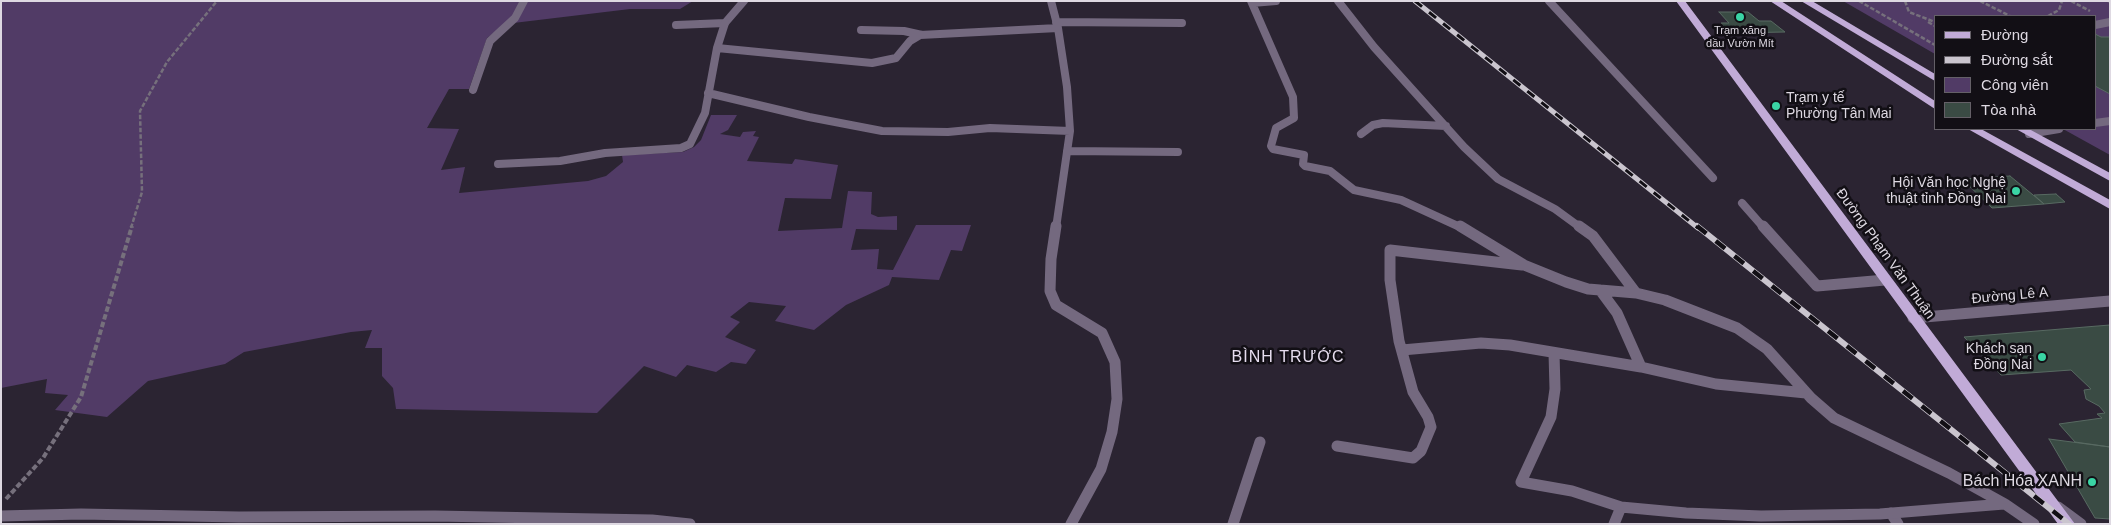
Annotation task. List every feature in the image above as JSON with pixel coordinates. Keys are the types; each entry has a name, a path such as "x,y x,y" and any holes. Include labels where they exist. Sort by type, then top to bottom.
{"main road":[{"name":"Đường Phạm Văn Thuận","path":"1680,1 2067,524"},
{"path":"1774,1 1934,105"},
{"path":"1805,1 1934,77"},
{"path":"1975,130 2110,205"},
{"path":"2025,131 2110,178"}],"street":[{"path":"473,90 488,44 515,18 524,1"},
{"path":"498,164 560,160 645,149 681,148 690,144 705,113 717,48 725,23 744,1"},
{"path":"1051,1 1057,25 1070,131 1051,259 1050,291 1056,305 1102,333 1115,362 1117,399 1112,432 1101,469 1071,524"},
{"path":"1276,1 1252,2 1284,71 1293,97 1294,118 1276,128 1272,142 1273,149 1304,155 1303,164 1305,166 1330,171 1354,190 1401,200 1429,211 1475,234 1524,265 1566,282 1600,290 1636,293 1697,310 1737,328 1768,349 1806,392 1834,418 1852,429 1949,473 2005,504 2034,524"},
{"path":"1338,1 1374,47 1464,147 1498,179 1555,209 1594,236 1636,293"},
{"path":"1549,1 1713,178"},
{"path":"2096,25 2110,22"},
{"path":"676,25 725,23"},
{"path":"861,30 904,31 922,35 1057,25 1182,23"},
{"path":"717,48 872,63 896,58 910,41 922,35"},
{"path":"708,93 809,117 882,131 948,132 990,128 1070,131"},
{"path":"2096,123 2110,121"},
{"path":"1361,134 1373,125 1383,123 1446,126"},
{"path":"2025,131 2042,130"},
{"path":"1067,151 1178,152"},
{"path":"1742,203 1817,286 1885,280"},
{"path":"1337,446 1413,458 1421,451 1431,427 1428,417 1413,392 1402,350 1390,280 1390,250 1524,265"},
{"path":"1600,290 1620,320 1641,367"},
{"name":"Đường Lê A","path":"1913,318 2110,301"},
{"path":"1402,350 1494,344 1641,367 1716,384 1806,392"},
{"path":"1554,353 1555,389 1551,417 1521,482 1572,491 1621,507 1737,519 1891,512 2005,504"},
{"path":"1233,524 1260,442"},
{"path":"2051,502 2081,524"},
{"path":"1614,524 1621,507"},
{"path":"1891,512 1898,524"},
{"path":"1,516 81,514 239,520 652,520 690,524"}],"path":[{"path":"1,505 42,458 81,397 142,192 140,111 167,62 218,1"},
{"path":"1859,1 1934,44"},
{"path":"1905,1 1909,12 1934,24"},
{"path":"1980,1 2008,15"},
{"path":"2050,15 2059,10 2062,1"},
{"path":"2071,1 2092,12"}],"green space":[{"path":"1,1 693,1 680,9 630,9 505,24 487,38 469,89 449,89 427,128 459,129 441,170 465,167 459,193 588,181 606,176 623,162 622,155 683,152 694,147 701,140 711,115 737,115 728,130 720,134 740,137 743,132 756,131 753,136 759,137 747,161 792,164 795,159 838,165 831,199 785,198 778,231 842,228 848,191 872,192 871,214 878,217 897,216 897,230 856,229 851,250 879,249 877,269 893,270 916,225 971,225 962,251 951,250 939,280 892,277 889,285 846,305 814,330 775,321 786,306 749,302 730,317 740,322 725,337 756,350 746,364 731,362 716,372 687,365 676,377 644,366 597,413 396,409 393,388 382,376 382,348 365,348 372,330 351,332 244,352 225,364 148,381 107,417 55,410 68,395 45,393 47,379 1,388"},
{"path":"1843,1 2110,1 2110,155 2065,130 2096,130 2096,15 1934,15 1934,53"}],"building":[{"path":"1719,12 1748,12 1759,21 1771,21 1785,32 1730,33 1721,23 1729,23"},
{"path":"2096,34 2101,37 2110,37 2110,94 2096,87"},
{"name":"Hội Văn học Nghệ thuật tỉnh Đồng Nai","path":"2010,176 2044,204 1992,208 1962,179"},
{"path":"2056,194 2065,202 2044,204 2034,195"},
{"path":"2110,325 2110,447 2075,442 2059,424 2102,418 2097,414 2105,413 2099,406 2086,399 2084,390 2091,389 2071,370 2001,375 1964,337"},
{"name":"Bách Hóa XANH","path":"2049,439 2110,447 2110,519 2095,518"}],"railway":[{"path":"1415,1 1698,228"},
{"path":"1697,226 2069,524"}],"place":[{"name":"Trạm xăng dầu Vườn Mít","path":"1740,17"},
{"name":"Trạm y tế Phường Tân Mai","path":"1776,106"},
{"name":"Hội Văn học Nghệ thuật tỉnh Đồng Nai","path":"2016,191"},
{"name":"Khách sạn Đồng Nai","path":"2042,357"},
{"name":"Bách Hóa XANH","path":"2092,482"}],"district":[{"name":"BÌNH TRƯỚC","path":"1288,358"}]}
